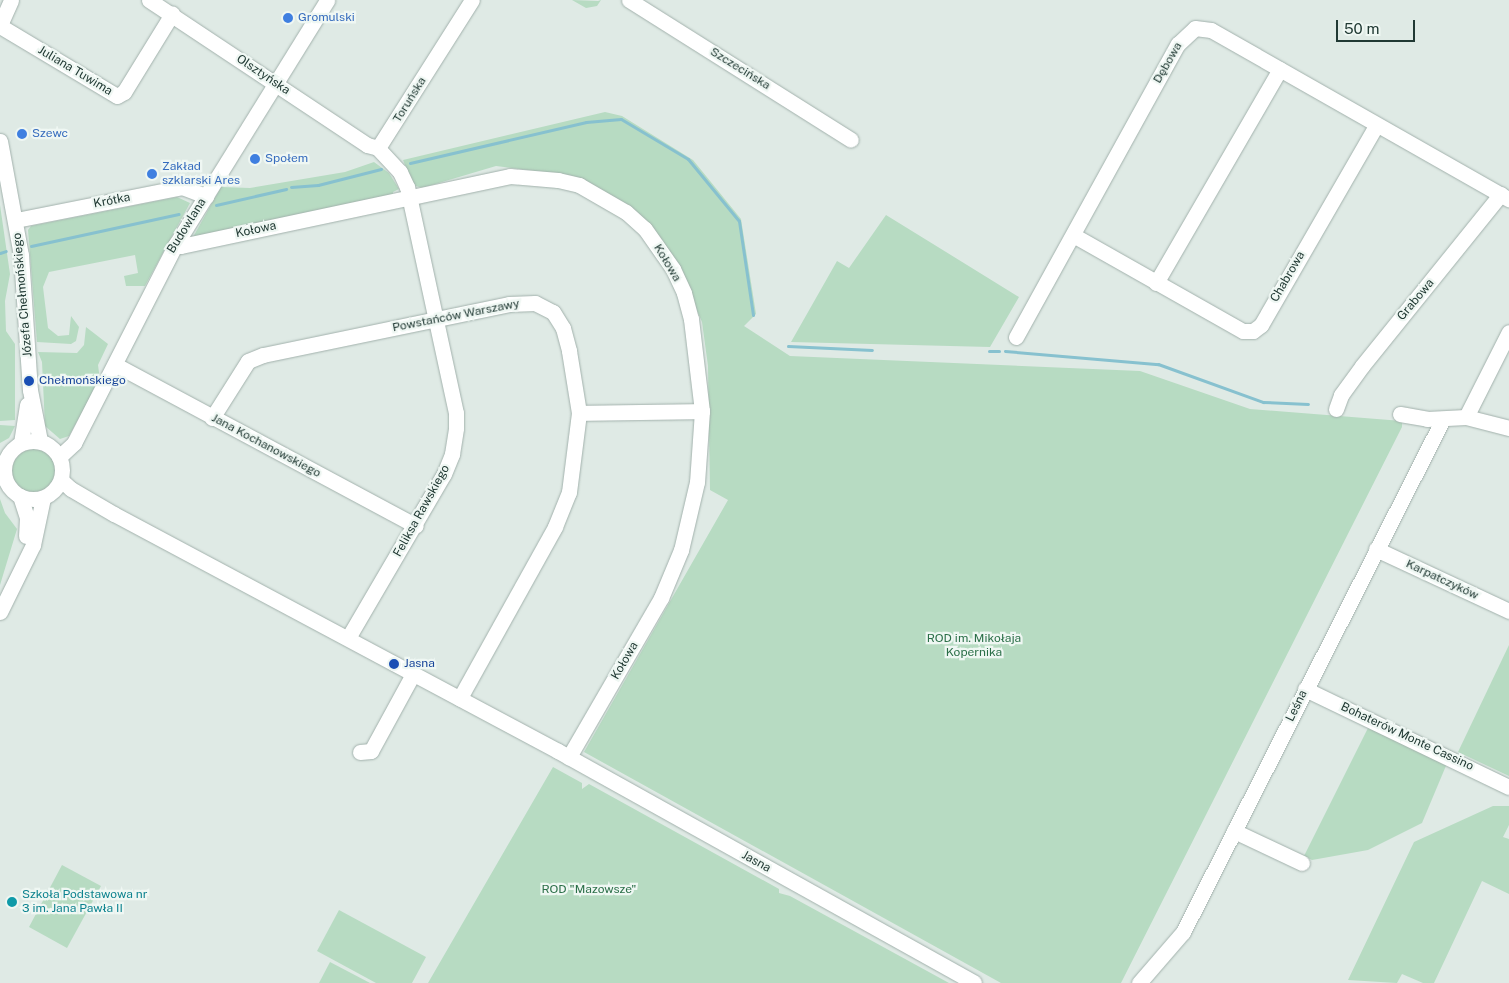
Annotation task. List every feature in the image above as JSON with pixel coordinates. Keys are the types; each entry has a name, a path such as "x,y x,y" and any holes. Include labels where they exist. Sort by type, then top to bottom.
{"street":[{"path":"0,26 11,0"},
{"name":"Olsztyńska","path":"149,0 367,145 378,148"},
{"name":"Budowlana","path":"59,456 74,444 116,365 176,244 327,0"},
{"name":"Toruńska","path":"378,148 472,0"},
{"name":"Szczecińska","path":"628,0 851,140"},
{"name":"Juliana Tuwima","path":"0,26 117,96 124,92 172,14"},
{"name":"Dębowa","path":"1016,337 1178,44 1189,31 1211,30 1376,126 1505,196"},
{"path":"1156,283 1280,70"},
{"name":"Chabrowa","path":"1074,235 1243,331 1257,329 1376,126"},
{"name":"Józefa Chełmońskiego","path":"0,141 16,220 30,390 40,441"},
{"path":"378,148 400,172 409,197"},
{"name":"Kołowa","path":"176,244 181,246 489,180 535,177 579,185 626,212 659,248 684,294 696,347 702,411 701,446 694,501 672,574 661,598 569,758"},
{"name":"Krótka","path":"16,220 182,187 206,196"},
{"name":"Grabowa","path":"1336,409 1341,395 1362,366 1505,196"},
{"name":"Feliksa Rawskiego","path":"348,638 416,526 444,474 454,443 456,414 409,197"},
{"name":"Powstańców Warszawy","path":"212,418 248,361 264,355 509,304 535,303 548,307 563,328 579,413 573,473 562,512 460,698"},
{"path":"1466,417 1509,332"},
{"name":"Jana Kochanowskiego","path":"116,365 416,526"},
{"name":"Józefa Chełmońskiego","path":"21,444 30,390"},
{"path":"579,413 702,411"},
{"path":"1400,414 1443,419 1466,417 1509,428"},
{"name":"Leśna","path":"1138,983 1177,942 1443,419"},
{"path":"0,612 33,546 47,496 61,480 59,456 40,441 21,444 13,449 5,466 8,484 20,496 27,524 20,569"},
{"name":"Jasna","path":"61,480 71,489 114,514 460,698 974,983"},
{"path":"20,496 47,496"},
{"name":"Jasna","path":"47,496 114,514"},
{"name":"Karpatczyków","path":"1376,549 1509,611"},
{"path":"360,752 371,751 413,674"},
{"name":"Bohaterów Monte Cassino","path":"1305,689 1509,787"},
{"path":"1234,831 1302,863"}],"green space":[{"path":"572,0 601,0 597,6 586,8"},
{"name":"ROD im. Mikołaja Kopernika","path":"605,112 622,116 693,160 741,219 756,314 744,326 790,356 1140,371 1250,409 1402,421 1402,427 1121,983 1001,983 584,752 728,500 710,490 708,366 702,322 677,265 603,191 573,176 496,166 422,188 413,185 403,160"},
{"path":"374,162 389,173 399,189 393,192 393,199 193,237 221,187 250,188 345,172"},
{"path":"177,197 190,203 145,286 126,286 124,276 138,273 135,255 49,272 43,287 48,328 58,336 69,335 71,316 79,327 76,341 71,344 37,342 28,230 31,226"},
{"path":"0,205 10,274 5,301 6,331 15,344 15,420 0,421"},
{"path":"886,215 1019,297 990,347 791,342 837,261 849,268"},
{"path":"86,327 108,344 98,365 100,380 69,436 60,439 45,426 42,362 38,352 77,353 84,345"},
{"path":"0,425 15,426 9,438 0,443"},
{"path":"30,449 38,449 50,455 56,471 50,487 38,493 30,493 18,487 12,475 12,467 18,455"},
{"path":"0,499 5,513 17,529 0,585"},
{"path":"1509,645 1509,776 1458,752"},
{"path":"1368,728 1448,761 1422,823 1368,850 1312,860 1304,856"},
{"name":"ROD \"Mazowsze\"","path":"553,767 582,783 582,789 589,784 779,889 779,893 790,896 949,983 428,983"},
{"path":"1493,806 1509,806 1509,825 1503,837 1509,839 1509,894 1482,881 1434,983 1423,983 1402,974 1397,983 1348,980 1414,842"},
{"path":"62,865 101,886 67,948 29,927"},
{"path":"339,910 426,957 412,983 376,983 317,951"},
{"path":"330,962 370,983 319,983"}],"waterway":[{"path":"410,163 586,122 621,119 688,159 739,221 753,315"},
{"path":"291,187 318,185 381,169"},
{"path":"216,205 286,189"},
{"path":"31,246 179,214"},
{"path":"0,253 6,251"},
{"path":"788,346 872,350"},
{"path":"989,351 999,351"},
{"path":"1005,351 1158,364 1263,402 1308,404"}],"place":[{"name":"Gromulski","path":"288,18"},
{"name":"Szewc","path":"22,134"},
{"name":"Społem","path":"255,159"},
{"name":"Zakład szklarski Ares","path":"152,174"},
{"name":"Chełmońskiego","path":"29,381"},
{"name":"Jasna","path":"394,664"},
{"name":"Szkoła Podstawowa nr 3 im. Jana Pawła II","path":"12,902"}]}
